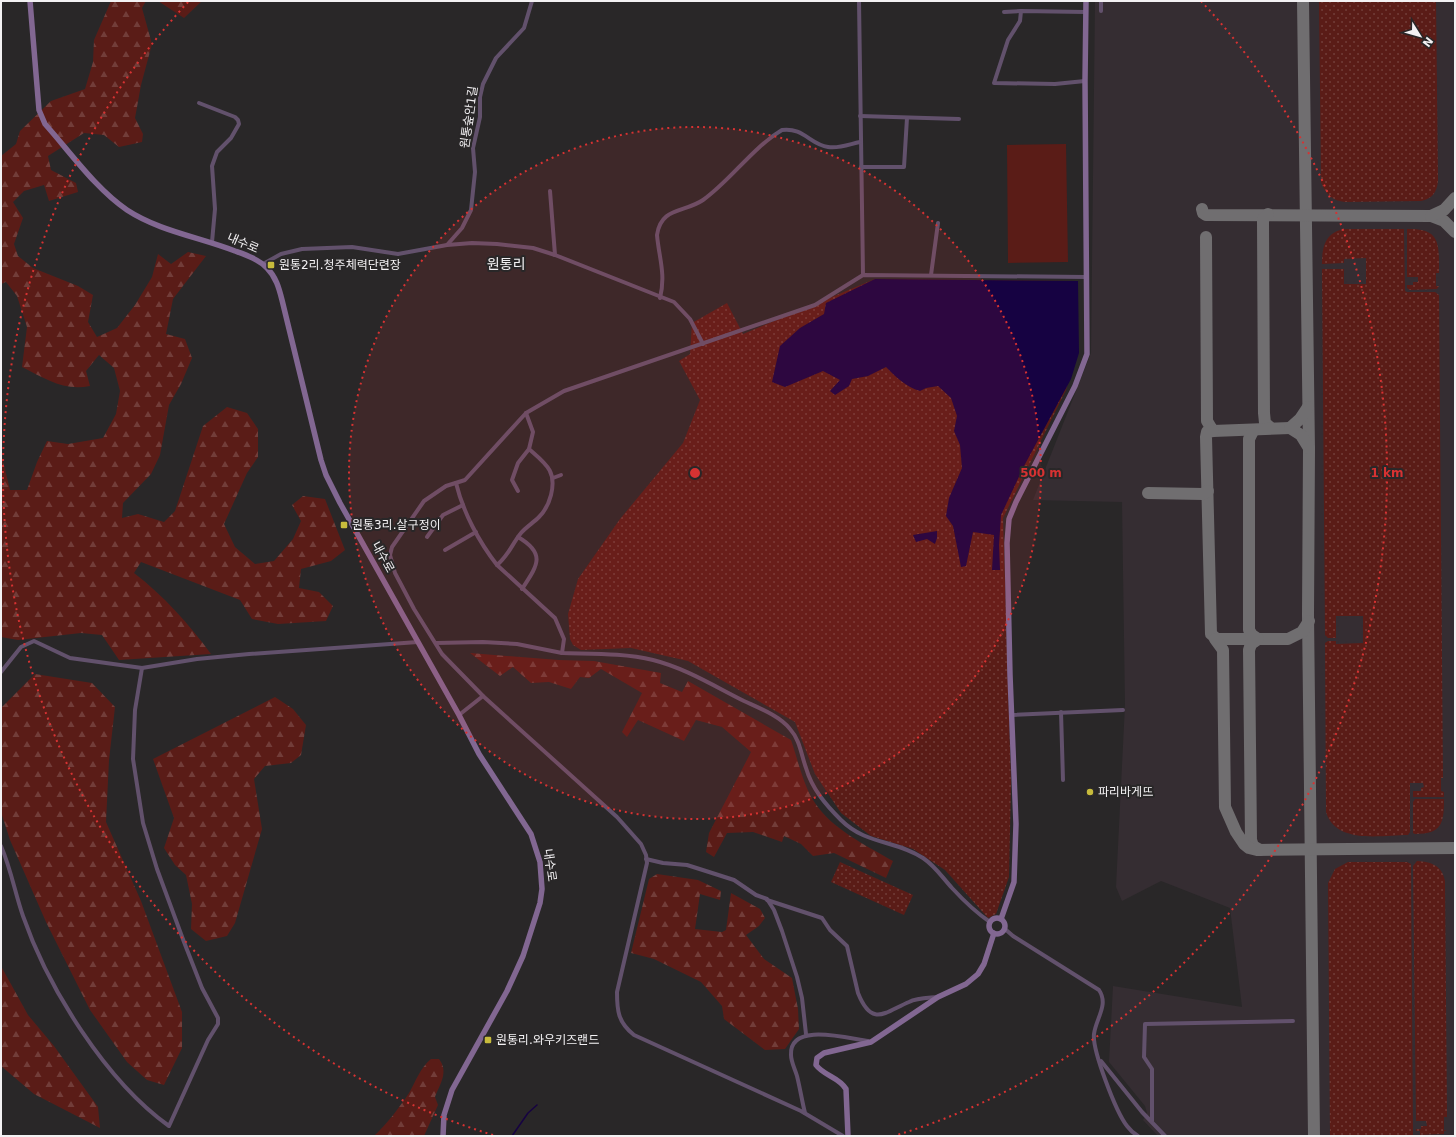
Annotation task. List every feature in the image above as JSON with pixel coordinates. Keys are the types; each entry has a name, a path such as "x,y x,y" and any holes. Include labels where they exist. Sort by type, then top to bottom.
{"street":[{"name":"내수로","path":"30,1 39,105 41,116 45,124 103,189 124,208 151,223 212,242 263,264 275,278 280,292 326,475 459,715 479,754 521,817 535,843 540,862 542,889 537,916 516,973 449,1099 444,1115 443,1136"},
{"name":"원통숲안1길","path":"447,245 462,228 471,210 475,182 473,148 480,117 480,97 483,84 496,58 524,28 532,1"},
{"path":"859,1 863,275"},
{"path":"1001,919 1014,882 1016,824 1011,715 1007,543 1009,519 1016,502 1075,386 1087,354 1084,81 1086,1"},
{"path":"1101,1 1101,11"},
{"path":"1021,11 1020,20 1008,40 994,83 1054,84 1084,81"},
{"path":"1004,12 1086,12"},
{"path":"199,103 235,118 238,120 239,124 231,138 217,152 213,162 212,175 214,209 212,242"},
{"path":"860,116 959,119"},
{"path":"861,167 904,167 907,118"},
{"path":"660,298 663,275 657,235 658,229 665,217 702,200 775,134 782,130 789,129 798,131 828,147 860,142"},
{"path":"550,191 555,255"},
{"path":"931,275 938,223"},
{"path":"263,264 281,254 302,249 352,247 398,254 447,245 472,243 533,248 555,255 660,298 674,302 683,310 702,344"},
{"path":"843,1136 805,1113 634,1035 622,1022 617,1012 617,992 642,886 646,859 641,844 617,817 483,696 442,654 414,609 395,573 390,555 392,547 424,501 446,486 465,480 477,470 526,413 564,391 815,305 863,275 1086,277"},
{"path":"518,492 512,480 518,463 530,449 533,432 526,413"},
{"path":"497,565 506,557 518,537 545,510 553,486 553,478 546,464 530,449"},
{"path":"553,478 561,475"},
{"path":"456,483 463,506 485,550 497,565 555,618 564,640 562,653"},
{"path":"427,537 443,515 463,506"},
{"path":"445,550 476,532"},
{"path":"518,537 530,544 537,557 536,566 522,589"},
{"path":"1,672 21,646 34,641 70,658 142,668 197,659 249,654 418,642"},
{"path":"436,643 483,642 517,644 562,653 609,655 651,660 673,666 768,713 789,728 797,738 811,781 820,797 842,821 868,839 905,850 922,857 938,870 973,911 990,922"},
{"path":"1,846 32,938 67,1006 83,1032 117,1077 145,1107 169,1126 208,1040 218,1024 218,1018 202,988 157,869 143,823 133,759 135,710 142,668"},
{"path":"459,715 483,696"},
{"path":"1011,715 1124,710"},
{"path":"1061,712 1063,780"},
{"path":"646,859 663,864 687,865 716,874 734,880 756,895 818,915 822,918 830,930 847,946 860,1001 875,1015 880,1016 887,1014 911,1001 938,997"},
{"path":"767,899 774,910 797,977 802,998 806,1034"},
{"path":"990,922 996,918 1001,919 1005,923 1005,929 1012,936 1099,990 1103,995 1104,1003 1094,1034 1099,1059 1122,1119 1131,1132 1138,1136"},
{"path":"990,922 989,927 994,933 999,934 1005,929"},
{"path":"848,1136 846,1089 843,1083 820,1070 816,1065 817,1058 824,1053 871,1042 938,997 966,984 978,974 989,952 994,933"},
{"path":"1152,1121 1152,1069 1144,1057 1145,1024 1293,1020"},
{"path":"805,1113 791,1052 793,1046 806,1034 834,1035 871,1042"},
{"path":"1099,1059 1165,1136"}],"shaded area":[{"path":"1095,1 1455,1 1455,1136 1158,1136 1143,1120 1147,1113 1145,1106 1109,1062 1113,986 1242,1007 1230,908 1161,881 1122,901 1116,887 1125,705 1122,502 1033,500 1091,353"},
{"path":"875,279 1078,281 1079,353 1071,379 1024,466 1001,515 999,545 1000,570 992,570 994,535 973,532 966,566 961,567 953,526 946,516 949,498 962,468 960,445 954,431 957,416 951,398 938,386 926,388 920,391 910,387 886,367 868,376 852,379 849,386 835,395 830,391 840,380 823,371 785,387 772,382 780,346 800,328 824,314 826,303"},
{"path":"937,531 935,544 927,539 916,542 913,535"}],"green space":[{"path":"111,1 146,1 142,8 152,44 141,85 135,118 143,134 142,142 119,147 104,135 84,133 48,156 51,170 76,183 78,192 49,201 44,185 24,191 13,202 23,218 14,244 18,256 33,268 78,286 93,295 88,322 97,337 117,328 135,305 152,277 158,254 171,264 188,252 206,256 173,299 166,334 185,339 192,358 181,384 169,405 160,455 151,474 123,503 122,518 138,514 164,522 175,511 203,426 227,407 247,413 258,429 258,457 247,473 224,524 235,547 255,564 274,561 293,539 301,521 292,505 303,496 325,499 345,550 331,561 301,569 299,588 319,592 333,606 326,621 278,624 252,619 240,600 141,562 134,573 156,591 176,611 211,654 119,660 102,635 81,633 18,640 1,637 1,453 10,490 27,490 37,462 47,441 68,444 103,438 116,414 120,391 114,368 99,355 86,371 90,386 71,387 55,383 22,367 27,327 17,296 6,282 1,284 1,156 16,144 20,131 51,101 85,89 93,62 94,40"},
{"path":"158,1 202,1 184,18"},
{"path":"1319,1 1436,1 1438,181 1435,192 1428,199 1421,201 1345,202 1333,198 1325,190 1321,182"},
{"path":"1066,144 1068,262 1008,263 1007,145"},
{"path":"1344,229 1404,229 1405,291 1435,292 1439,295 1443,778 1441,778 1441,791 1444,792 1444,797 1413,797 1413,791 1421,791 1421,788 1424,787 1423,783 1410,783 1410,832 1408,835 1361,836 1349,834 1339,830 1331,822 1326,812 1325,643 1328,641 1336,641 1336,644 1363,643 1363,616 1336,616 1336,638 1328,638 1325,635 1322,269 1344,269 1344,284 1366,284 1366,258 1344,259 1344,263 1322,264 1324,247 1329,237"},
{"path":"1407,229 1426,231 1436,240 1439,254 1439,273 1436,273 1436,286 1439,286 1437,289 1410,290 1407,288 1407,285 1413,285 1413,282 1418,282 1418,277 1407,277"},
{"path":"875,279 1078,281 1074,362 1066,390 1003,518 1011,783 1009,877 996,914 988,918 945,870 913,849 871,836 841,813 815,774 795,722 688,661 631,648 581,650 573,645 570,639 568,614 578,579 620,519 683,443 700,400 679,361 690,354 692,323 727,303 743,334"},
{"path":"470,653 559,660 594,661 661,673 660,683 682,692 688,681 791,740 804,780 815,803 840,829 893,861 886,878 834,853 813,856 801,844 784,836 782,842 753,832 727,833 714,857 706,852 709,833 751,752 722,727 696,720 684,741 638,720 627,737 622,732 642,693 601,669 589,678 580,677 571,689 549,682 531,683 513,667 500,676"},
{"path":"35,674 92,683 115,707 109,760 106,822 141,901 182,1012 182,1048 164,1085 147,1080 127,1062 90,1010 46,922 10,840 1,812 1,708"},
{"path":"275,697 293,709 306,725 301,755 291,763 265,766 254,779 262,829 235,923 227,936 206,941 191,929 192,904 186,875 175,865 164,848 174,818 153,759"},
{"path":"1415,799 1444,799 1443,815 1440,826 1431,832 1413,833 1413,802"},
{"path":"1417,861 1435,865 1441,871 1445,881 1447,1117 1444,1117 1444,1130 1447,1131 1444,1131 1444,1134 1420,1135 1420,1131 1416,1131 1416,1129 1421,1129 1421,1126 1427,1126 1426,1121 1416,1121 1413,866"},
{"path":"840,862 913,895 904,915 831,882"},
{"path":"1348,862 1407,862 1411,864 1413,1136 1330,1136 1328,883 1335,869"},
{"path":"657,874 698,880 721,891 720,900 700,894 695,929 722,932 726,930 731,893 760,909 765,918 759,926 746,935 764,959 792,978 798,1009 799,1029 785,1049 765,1050 724,1019 722,1006 701,982 654,959 631,953 649,879"},
{"path":"1,966 28,1015 54,1046 98,1107 100,1128 34,1094 1,1066"},
{"path":"431,1059 439,1059 442,1064 443,1078 435,1097 438,1105 424,1136 374,1136 397,1110 409,1093 421,1071"}],"waterway":[{"path":"512,1136 528,1113 537,1105"}],"taxiway":[{"path":"1303,1 1309,450 1308,615 1314,1136"},
{"path":"1431,216 1444,210 1455,198"},
{"path":"1202,209 1203,213 1206,215 1431,216 1444,221 1455,232"},
{"path":"1268,214 1263,219 1264,413 1265,423 1271,428"},
{"path":"1206,237 1207,421 1213,431 1290,428"},
{"path":"1308,407 1300,419 1290,428 1301,435 1309,448"},
{"path":"1213,431 1207,432 1206,437 1211,634 1217,639 1288,639 1302,632 1309,621"},
{"path":"1253,431 1249,439 1249,630 1252,635 1258,639 1251,644 1249,650 1251,840 1253,846 1260,850"},
{"path":"1148,493 1203,494 1208,491"},
{"path":"1215,639 1223,650 1225,807 1236,832 1244,844 1249,848 1257,850 1455,848"}],"place":[{"name":"원통2리.청주체력단련장","path":"271,265"},
{"name":"원통3리.살구정이","path":"344,525"},
{"name":"파리바게뜨","path":"1090,792"},
{"name":"원통리.와우키즈랜드","path":"488,1040"}],"district":[{"name":"원통리","path":"506,264"}]}
